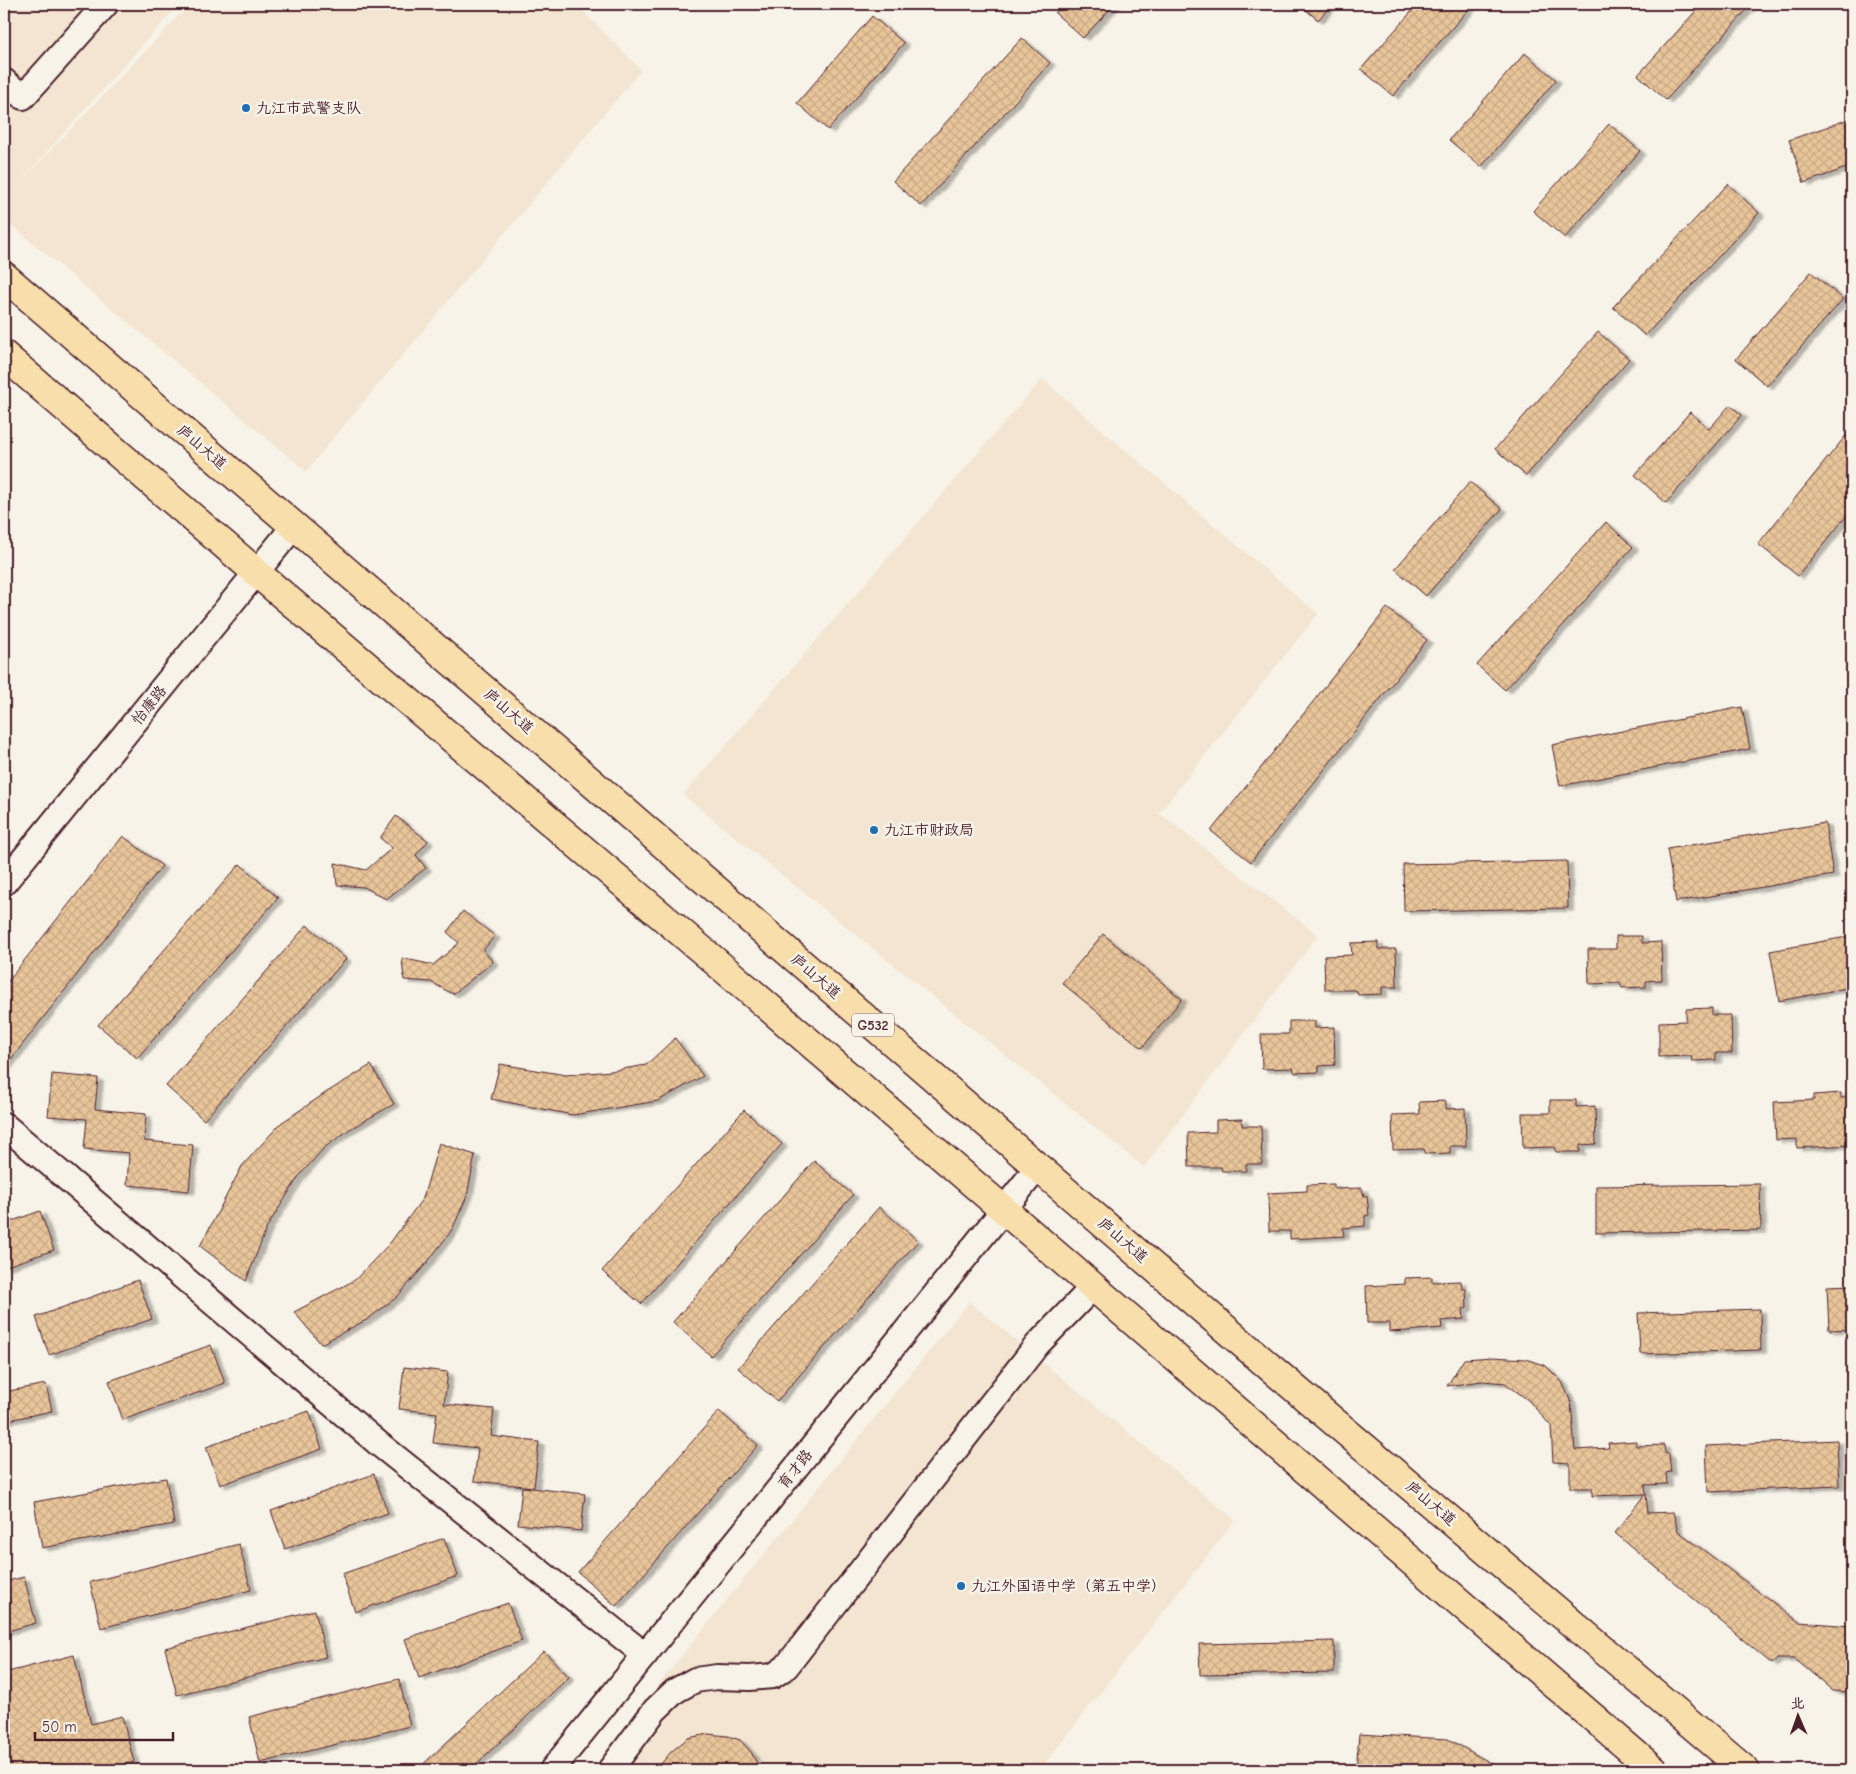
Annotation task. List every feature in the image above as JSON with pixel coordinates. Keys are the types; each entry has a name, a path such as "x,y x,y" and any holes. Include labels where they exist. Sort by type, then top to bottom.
{"highway":[{"name":"庐山大道","path":"4,276 1272,1369 1745,1770"},
{"path":"4,355 257,573 729,973 1654,1770"}],"street":[{"path":"4,81 22,97 106,4"},
{"name":"怡康路","path":"4,883 294,526"},
{"path":"4,1125 379,1444 645,1655"},
{"name":"育才路","path":"552,1770 1038,1167"},
{"path":"610,1770 654,1710 675,1691 695,1680 774,1676 786,1668 1037,1345 1093,1287"}],"shaded area":[{"name":"九江市武警支队","path":"4,4 179,4 11,192 190,4 576,4 641,70 306,471 4,219"},
{"name":"九江市财政局","path":"1042,379 1318,614 1159,813 1318,935 1144,1167 683,795"},
{"name":"九江外国语中学（第五中学）","path":"969,1302 1235,1520 1040,1770 591,1770 684,1653"}],"building":[{"path":"1064,4 1115,4 1083,38 1055,13"},
{"path":"1299,4 1332,4 1318,20"},
{"path":"1418,4 1473,4 1393,96 1361,69"},
{"path":"1702,4 1752,4 1666,100 1638,75"},
{"path":"872,16 904,43 828,130 797,103"},
{"path":"1022,38 1050,63 921,206 893,181"},
{"path":"1525,53 1556,80 1481,167 1449,140"},
{"path":"1852,118 1852,166 1804,183 1789,140"},
{"path":"1609,124 1640,151 1565,238 1533,211"},
{"path":"1728,184 1759,213 1645,336 1613,307"},
{"path":"1811,272 1843,299 1767,386 1736,359"},
{"path":"1598,332 1629,359 1526,476 1495,449"},
{"path":"1730,405 1742,415 1666,503 1635,475 1690,412 1709,429"},
{"path":"1852,428 1852,509 1798,576 1758,544"},
{"path":"1470,482 1502,509 1426,596 1395,569"},
{"path":"1606,522 1633,547 1505,690 1477,665"},
{"path":"1387,608 1427,640 1251,862 1211,831"},
{"path":"1742,707 1750,749 1560,786 1552,745"},
{"path":"396,816 428,841 416,855 426,868 386,899 364,887 337,885 335,863 366,870 392,848 380,838"},
{"path":"1825,823 1833,875 1676,902 1667,849"},
{"path":"123,836 162,866 4,1068 4,986"},
{"path":"1567,861 1568,908 1404,911 1403,864"},
{"path":"240,864 278,898 137,1058 98,1025"},
{"path":"463,911 495,936 483,950 493,962 453,994 431,982 404,980 402,958 433,965 459,943 447,932"},
{"path":"307,925 346,959 204,1120 166,1086"},
{"path":"1103,934 1182,999 1142,1048 1062,983"},
{"path":"1616,936 1642,936 1642,943 1661,942 1662,980 1646,981 1646,987 1622,988 1620,983 1589,984 1588,949 1616,949"},
{"path":"1852,936 1852,987 1779,1001 1770,951"},
{"path":"1378,942 1378,949 1396,949 1397,987 1382,987 1382,994 1358,995 1356,990 1325,990 1324,956 1352,955 1351,943"},
{"path":"1712,1008 1712,1015 1731,1015 1732,1053 1716,1053 1716,1060 1692,1061 1691,1056 1659,1057 1659,1022 1686,1021 1686,1009"},
{"path":"1289,1021 1315,1021 1315,1028 1334,1027 1335,1065 1319,1066 1319,1072 1295,1073 1293,1068 1262,1069 1261,1034 1289,1034"},
{"path":"675,1038 703,1076 658,1101 573,1115 491,1099 500,1064 566,1075 611,1071 646,1065"},
{"path":"371,1065 394,1104 350,1129 324,1148 299,1176 267,1227 246,1281 200,1246 242,1166 281,1123"},
{"path":"52,1074 98,1078 95,1109 146,1114 144,1141 193,1145 189,1191 127,1185 129,1153 84,1149 87,1119 48,1116"},
{"path":"1841,1093 1841,1098 1852,1098 1851,1145 1797,1148 1797,1139 1776,1140 1774,1102 1814,1100 1814,1095"},
{"path":"1550,1100 1576,1100 1576,1107 1595,1106 1596,1144 1580,1145 1580,1152 1556,1152 1554,1147 1523,1148 1522,1113 1550,1113"},
{"path":"1446,1101 1446,1109 1465,1108 1466,1146 1450,1146 1450,1153 1426,1154 1424,1149 1393,1150 1392,1115 1420,1114 1419,1102"},
{"path":"744,1110 782,1144 641,1304 602,1271"},
{"path":"1242,1119 1242,1126 1261,1126 1262,1164 1246,1164 1246,1171 1222,1171 1221,1167 1189,1167 1188,1133 1216,1132 1216,1120"},
{"path":"439,1143 475,1155 467,1196 452,1230 397,1297 368,1319 321,1344 294,1312 355,1280 390,1243 423,1198"},
{"path":"814,1161 853,1195 711,1356 673,1322"},
{"path":"1334,1184 1334,1189 1362,1188 1364,1196 1367,1196 1369,1215 1365,1216 1365,1226 1343,1228 1344,1236 1290,1239 1290,1231 1269,1231 1268,1193 1307,1191 1307,1185"},
{"path":"1760,1184 1761,1230 1596,1233 1596,1186"},
{"path":"879,1207 918,1241 777,1401 738,1368"},
{"path":"40,1211 54,1250 4,1267 4,1224"},
{"path":"1432,1277 1432,1282 1461,1281 1462,1289 1466,1289 1467,1308 1463,1309 1464,1319 1441,1321 1442,1328 1389,1332 1389,1323 1367,1323 1366,1286 1405,1284 1405,1278"},
{"path":"138,1280 152,1319 49,1355 36,1317"},
{"path":"1852,1285 1852,1329 1829,1330 1827,1286"},
{"path":"1760,1309 1761,1350 1640,1354 1638,1313"},
{"path":"211,1345 225,1383 123,1420 109,1381"},
{"path":"1493,1357 1526,1359 1546,1366 1562,1382 1571,1402 1575,1450 1609,1448 1608,1443 1636,1441 1636,1446 1664,1445 1665,1453 1669,1454 1671,1472 1666,1473 1667,1484 1645,1485 1648,1513 1673,1512 1678,1531 1799,1622 1852,1626 1852,1692 1833,1691 1795,1659 1777,1659 1772,1664 1615,1533 1645,1494 1592,1496 1592,1488 1570,1488 1570,1463 1553,1462 1551,1426 1528,1400 1505,1383 1482,1381 1447,1386 1464,1359"},
{"path":"404,1367 448,1372 444,1404 494,1409 491,1436 539,1442 534,1487 474,1481 478,1448 433,1443 437,1413 399,1409"},
{"path":"46,1384 52,1411 4,1421 4,1392"},
{"path":"309,1411 322,1449 220,1485 206,1447"},
{"path":"719,1411 758,1445 616,1606 578,1572"},
{"path":"1837,1440 1839,1486 1708,1492 1706,1446"},
{"path":"374,1474 388,1513 285,1549 271,1511"},
{"path":"166,1478 174,1524 42,1548 34,1502"},
{"path":"522,1487 585,1494 581,1531 518,1524"},
{"path":"444,1538 458,1576 355,1612 342,1574"},
{"path":"239,1544 251,1590 101,1628 90,1582"},
{"path":"24,1577 36,1623 4,1632 4,1582"},
{"path":"508,1603 522,1641 419,1678 405,1639"},
{"path":"315,1610 326,1657 177,1695 165,1648"},
{"path":"1334,1641 1334,1673 1200,1675 1199,1644"},
{"path":"544,1651 569,1677 470,1770 417,1770"},
{"path":"74,1655 91,1724 122,1716 134,1762 103,1770 4,1770 4,1673"},
{"path":"399,1679 410,1726 260,1763 249,1717"},
{"path":"708,1734 728,1736 740,1740 751,1752 760,1770 656,1770 671,1752 688,1738"},
{"path":"1359,1734 1448,1739 1503,1770 1356,1770"}],"place":[{"name":"九江市武警支队","path":"246,108"},
{"name":"九江市财政局","path":"874,830"},
{"name":"九江外国语中学（第五中学）","path":"961,1586"}]}
